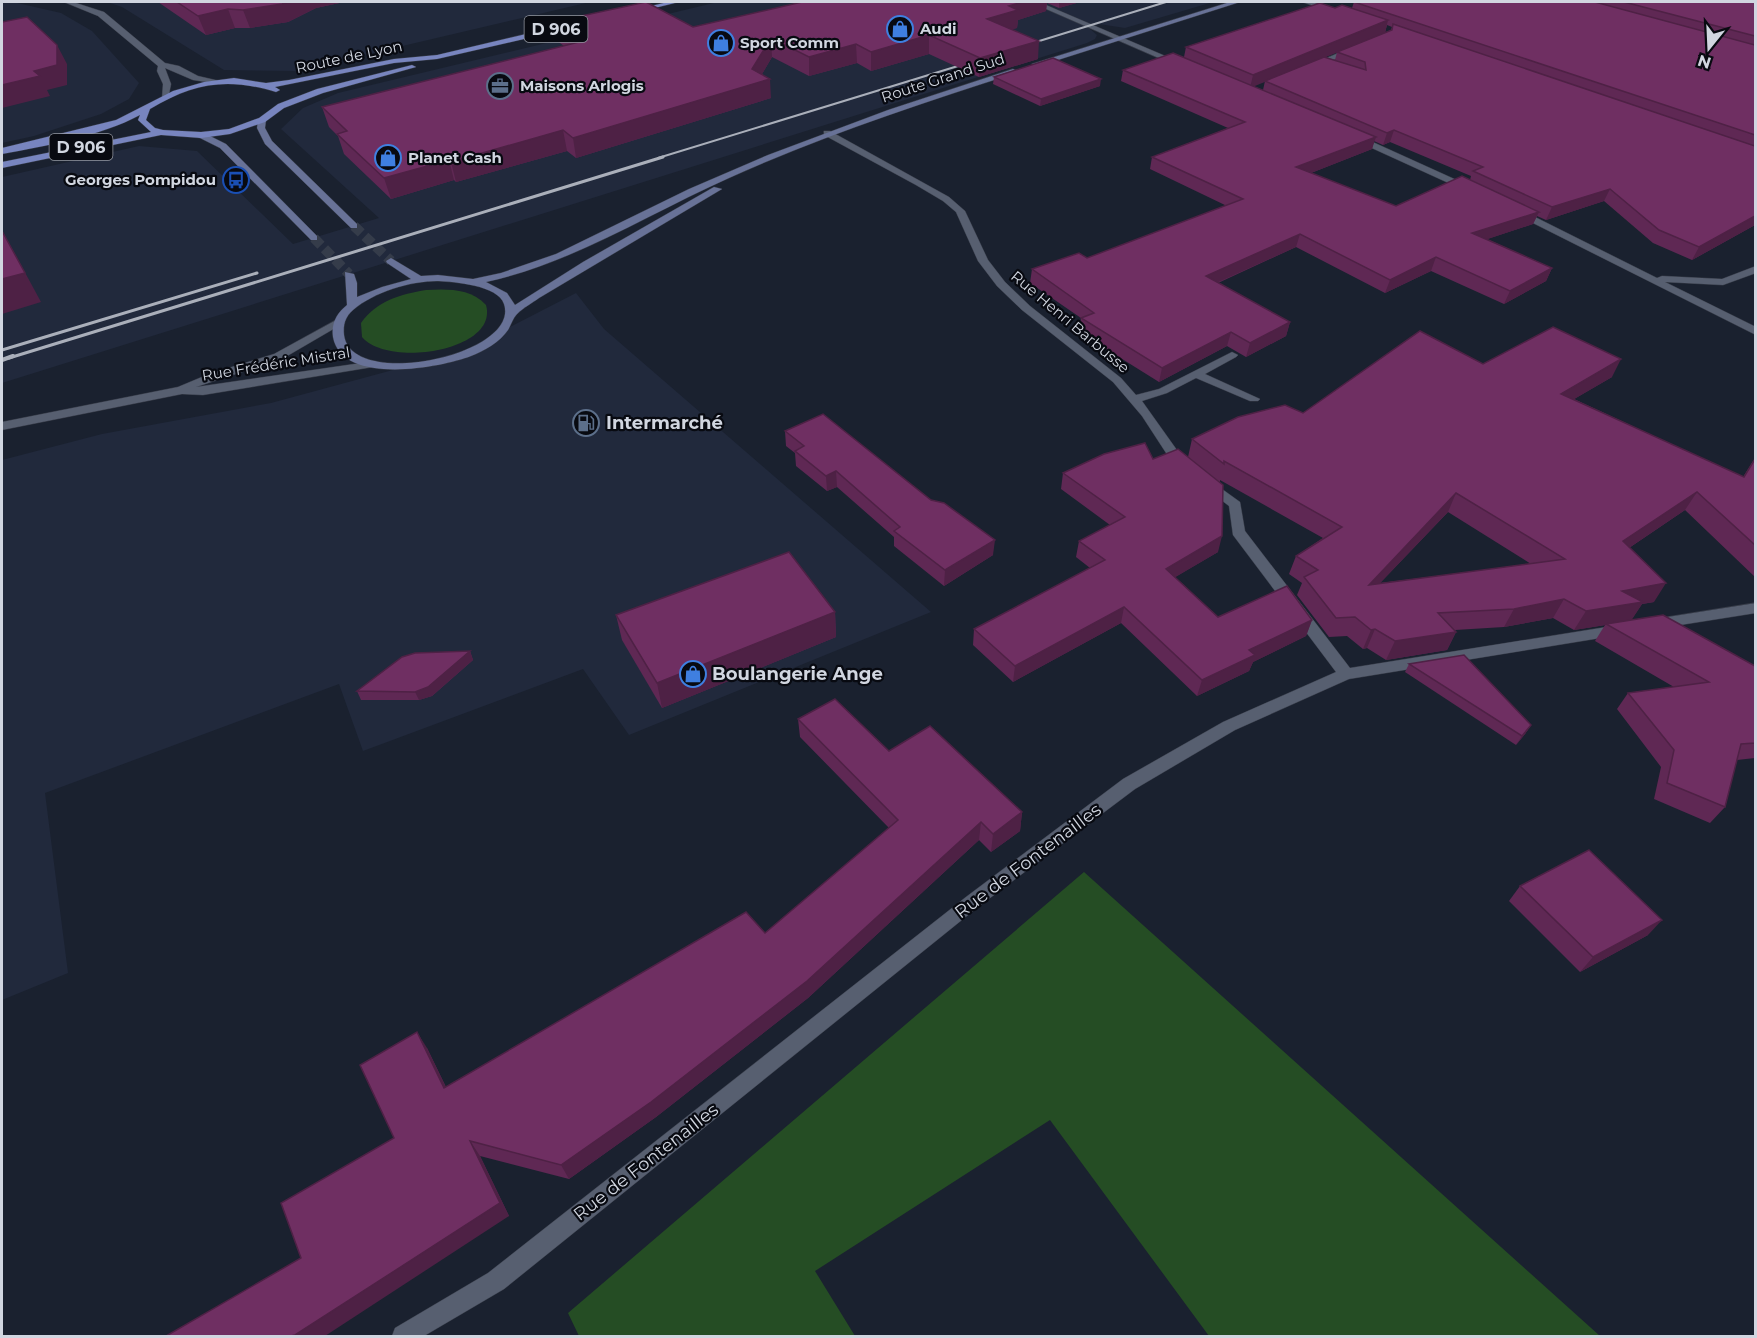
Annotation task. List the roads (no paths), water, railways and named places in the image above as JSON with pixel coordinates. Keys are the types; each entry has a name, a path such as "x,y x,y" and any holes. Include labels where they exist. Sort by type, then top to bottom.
{"main road":[{"path":"629,12 675,2"},
{"name":"Route Grand Sud","path":"474,282 504,277 565,255 691,192 827,134 920,101 1236,2"},
{"name":"Route de Lyon","path":"146,110 165,97 191,88 220,82 268,85 309,80 414,58 437,57 584,23"},
{"name":"Route de Lyon","path":"162,133 201,135 239,129 262,120 281,106 320,90 422,65 437,57"},
{"path":"268,85 283,94 281,106"},
{"path":"146,110 142,120 152,130 162,133"},
{"name":"D 906","path":"2,151 97,129 146,110"},
{"path":"262,120 261,128 268,142 354,226"},
{"name":"D 906","path":"2,165 162,133"},
{"path":"201,135 223,146 314,238"},
{"name":"Route Grand Sud","path":"511,313 567,274 670,217 765,159"},
{"path":"391,261 420,280"},
{"path":"349,274 352,283 352,306"},
{"path":"449,278 474,282 499,293 509,304 511,313 497,335 460,357 431,365 411,367 375,364 360,360 342,345 338,322 352,306 371,294 420,280 449,278"}],"street":[{"path":"68,2 101,14 162,65 176,68 196,78 220,82"},
{"path":"1034,2 1188,67"},
{"path":"1306,2 1338,12"},
{"path":"1299,72 1363,45"},
{"path":"1319,63 1329,67"},
{"path":"162,65 161,71 167,80 168,88 165,97"},
{"name":"Rue Henri Barbusse","path":"827,134 946,199 960,212 983,261 1000,284 1026,308 1117,380 1147,414 1174,456 1235,506 1238,532 1346,674"},
{"path":"1349,134 1477,193"},
{"path":"1509,208 1653,278 1755,332"},
{"path":"1653,278 1685,282 1723,282 1755,269"},
{"name":"Rue Frédéric Mistral","path":"182,390 197,381 269,360 288,352 338,322"},
{"name":"Rue Henri Barbusse","path":"1134,399 1163,391 1232,355"},
{"name":"Rue Frédéric Mistral","path":"2,426 182,390 213,390 375,364"},
{"path":"1196,374 1254,399"},
{"name":"Rue de Fontenailles","path":"403,1336 496,1281 972,902 1129,784 1229,726 1346,674 1755,608"}],"tunnel":[{"path":"354,226 391,261"},
{"path":"314,238 349,274"}],"railway":[{"path":"1023,46 1166,2"},
{"path":"658,158 971,62"},
{"path":"9,358 663,157"},
{"path":"2,350 257,273"},
{"path":"2,360 13,356"}],"place":[{"name":"Audi","path":"900,29"},
{"name":"Sport Comm","path":"721,43"},
{"name":"Maisons Arlogis","path":"500,86"},
{"name":"Planet Cash","path":"388,158"},
{"name":"Georges Pompidou","path":"236,180"},
{"name":"Intermarché","path":"586,423"},
{"name":"Boulangerie Ange","path":"693,674"}]}
